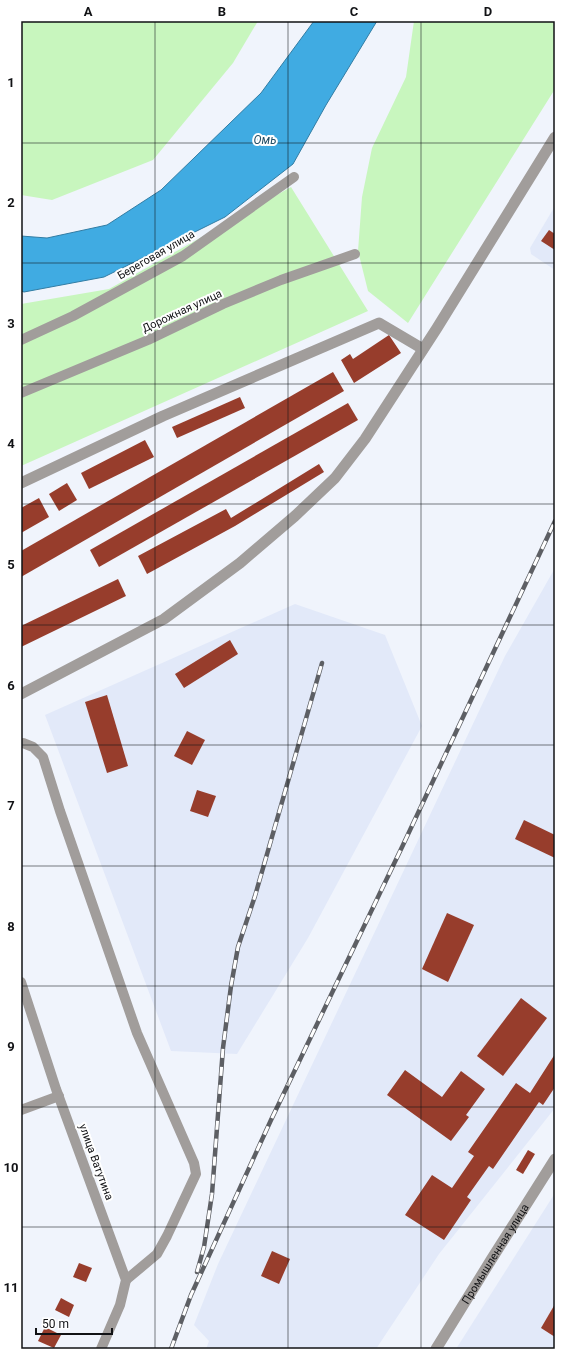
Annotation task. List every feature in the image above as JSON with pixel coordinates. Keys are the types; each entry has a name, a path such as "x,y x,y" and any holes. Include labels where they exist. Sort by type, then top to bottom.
{"street":[{"path":"21,694 164,619 240,563 295,516 339,473 365,439 437,328 555,137"},
{"name":"Береговая улица","path":"21,340 72,316 183,256 294,177"},
{"name":"Дорожная улица","path":"21,393 148,340 223,304 281,280 355,254"},
{"path":"21,483 163,416 379,323 423,349"},
{"path":"23,743 34,747 43,757 137,1033 194,1163 196,1174 167,1236 156,1254 126,1280 120,1305 101,1349"},
{"name":"улица Ватутина","path":"21,982 59,1096 126,1280"},
{"path":"21,1110 59,1096"},
{"name":"Промышленная улица","path":"436,1349 555,1160"}],"shaded area":[{"path":"555,206 555,270 531,254 530,248"},
{"path":"555,568 555,1108 439,1254 376,1349 206,1349 209,1341 194,1325 218,1264 505,656"},
{"path":"295,604 385,635 422,726 308,938 237,1054 171,1051 45,715"},
{"path":"555,1193 555,1349 456,1349"}],"green space":[{"path":"21,21 258,21 233,63 153,160 52,200 21,195"},
{"path":"414,21 555,21 555,89 408,323 368,291 358,251 362,197 372,148 406,77"},
{"path":"291,187 368,311 21,466 21,304 109,289"}],"water":[{"name":"Омь","path":"314,21 377,21 326,105 293,164 225,217 104,277 24,292 21,291 21,236 47,238 107,225 161,190 261,93"}],"building":[{"path":"549,230 555,234 555,250 541,241"},
{"path":"389,335 401,353 354,383 341,360 350,354 353,359"},
{"path":"333,372 344,391 21,577 21,551"},
{"path":"240,397 245,408 177,438 172,427"},
{"path":"348,403 358,420 99,567 90,550"},
{"path":"145,440 154,457 89,489 81,473"},
{"path":"319,464 324,472 235,526 147,574 138,556 226,509 231,518"},
{"path":"67,483 77,500 59,511 49,494"},
{"path":"39,498 49,517 21,533 21,508"},
{"path":"118,579 126,596 21,647 21,626"},
{"path":"230,640 238,654 184,688 175,674"},
{"path":"107,695 128,766 107,773 85,702"},
{"path":"187,731 205,740 192,765 174,756"},
{"path":"197,790 216,796 208,817 190,811"},
{"path":"524,820 555,835 555,858 515,839"},
{"path":"447,913 474,925 448,982 422,969"},
{"path":"521,998 547,1018 503,1076 477,1056"},
{"path":"555,1054 555,1087 543,1105 539,1102 493,1169 489,1166 467,1197 471,1200 444,1240 405,1215 432,1175 452,1188 474,1156 468,1152 516,1083 530,1093"},
{"path":"405,1070 442,1097 461,1071 485,1089 466,1115 469,1117 451,1141 387,1095"},
{"path":"528,1150 535,1154 523,1174 516,1170"},
{"path":"272,1251 290,1259 279,1284 261,1276"},
{"path":"79,1263 92,1268 86,1282 73,1277"},
{"path":"61,1298 74,1305 69,1317 55,1310"},
{"path":"555,1304 555,1337 541,1328"},
{"path":"45,1327 61,1335 54,1348 38,1341"}],"railway":[{"path":"171,1349 191,1295 271,1120 403,845 555,521"},
{"path":"197,1272 204,1247 212,1194 223,1048 238,947 255,896 322,663"}]}
